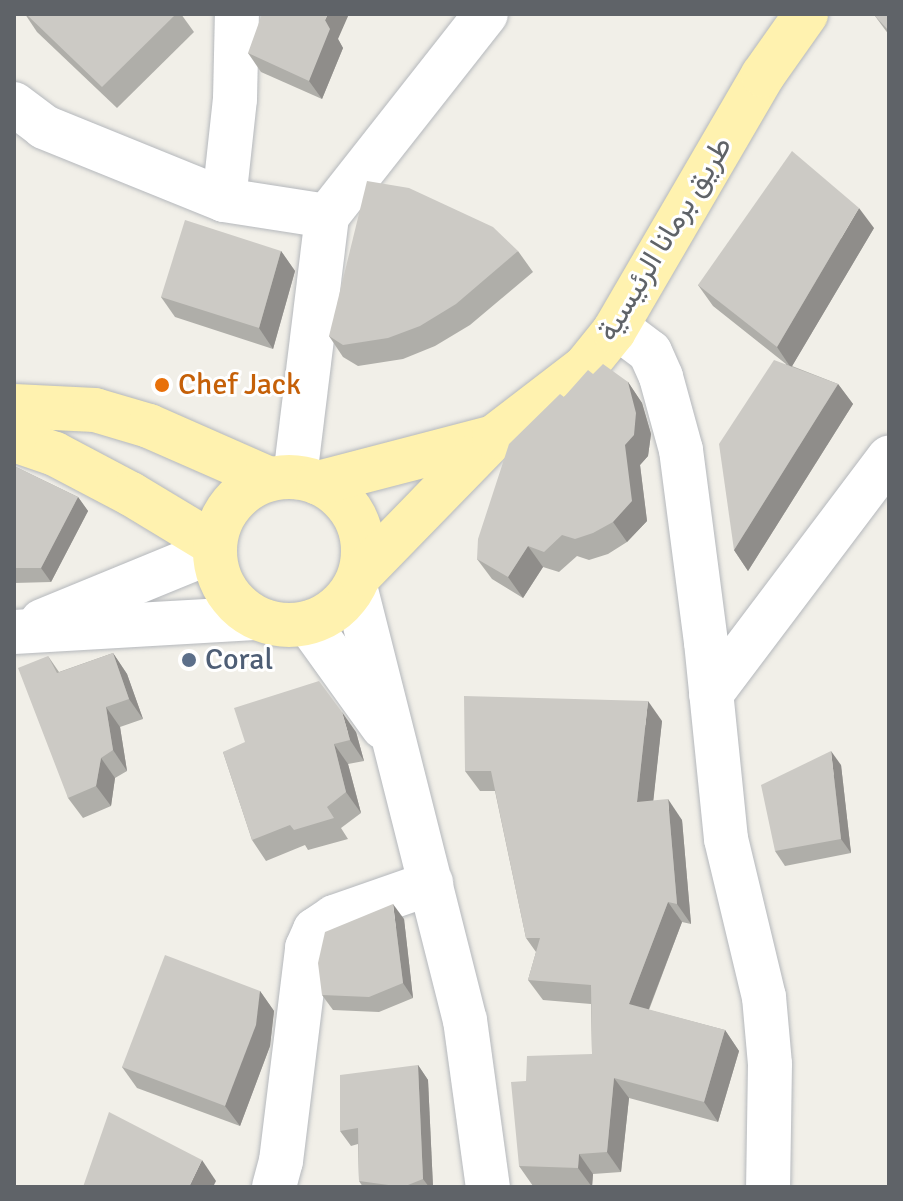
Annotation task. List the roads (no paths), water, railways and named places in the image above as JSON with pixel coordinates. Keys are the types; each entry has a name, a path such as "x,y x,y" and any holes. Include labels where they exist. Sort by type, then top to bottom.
{"main road":[{"name":"طريق برمانا الرئيسية","path":"358,580 494,437 585,367 614,331 763,75 806,14"},
{"path":"14,406 95,410 149,426 295,480 348,505 362,538 358,580 336,609 309,624 279,626 255,618 224,591 213,548 220,522 232,503 249,488 295,480"},
{"name":"طريق برمانا الرئيسية","path":"295,480 494,437"},
{"path":"14,440 68,461 213,548"}],"street":[{"path":"224,200 235,99 237,14"},
{"path":"295,480 327,216 486,14"},
{"path":"14,104 44,127 224,200 327,216"},
{"path":"614,331 626,334 650,352 661,377 681,450 726,839 764,997 770,1064 768,1187"},
{"path":"711,694 889,458"},
{"path":"14,632 213,548"},
{"path":"358,580 394,741 465,1020 488,1187"},
{"path":"14,632 255,618"},
{"path":"309,624 394,741"},
{"path":"274,1187 281,1161 307,948 315,930 334,917 431,883"}],"place":[{"name":"Chef Jack","path":"162,385"},
{"name":"Coral","path":"189,660"}]}
